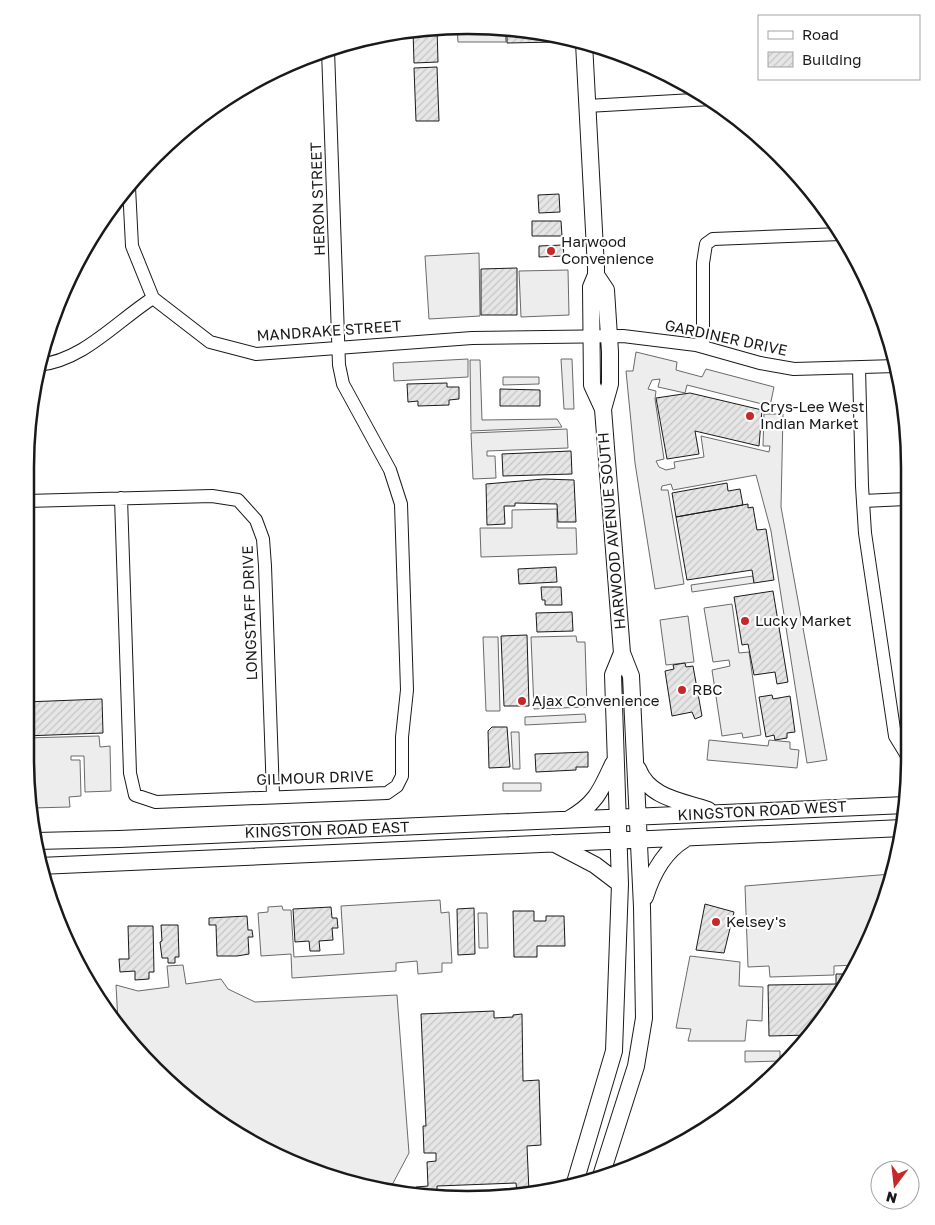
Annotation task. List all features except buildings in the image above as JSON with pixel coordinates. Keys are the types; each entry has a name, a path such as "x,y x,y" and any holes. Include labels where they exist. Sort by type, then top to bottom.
{"main road":[{"name":"HARWOOD AVENUE SOUTH","path":"584,50 596,275 591,287 592,385 603,409"},
{"name":"HARWOOD AVENUE SOUTH","path":"596,275 606,290 610,384 603,409 622,653 631,676 642,907 644,1018 636,1066 603,1169"},
{"name":"HARWOOD AVENUE SOUTH","path":"577,1177 614,1051 620,884 613,675 622,653"},
{"path":"568,819 584,810 599,795 615,760"},
{"path":"636,766 641,779 658,794 718,813"},
{"name":"KINGSTON ROAD WEST","path":"617,817 899,805"},
{"name":"KINGSTON ROAD EAST","path":"42,841 129,839 617,817"},
{"name":"KINGSTON ROAD WEST","path":"619,840 895,828"},
{"path":"642,907 650,881 665,855 684,838"},
{"name":"KINGSTON ROAD EAST","path":"48,866 619,840"},
{"path":"553,843 595,864 620,884"}],"street":[{"name":"HERON STREET","path":"328,57 339,347"},
{"path":"587,106 697,100"},
{"path":"47,364 76,354 153,298 132,246 129,195"},
{"path":"703,347 703,263 706,244 713,239 833,234"},
{"name":"MANDRAKE STREET","path":"153,298 210,342 256,354 472,338 609,336"},
{"name":"GARDINER DRIVE","path":"609,336 662,339 703,347 760,363 794,369 889,366"},
{"name":"GILMOUR DRIVE","path":"121,498 130,772 135,795 156,802 272,795 387,792 397,786 402,776 402,737 407,690 401,504 390,470 343,384 339,365 339,347"},
{"path":"859,368 865,533 895,736 901,746"},
{"name":"LONGSTAFF DRIVE","path":"34,501 174,495 229,498 238,500 256,520 263,539 265,566 272,795"},
{"path":"863,501 901,499"}],"shaded area":[{"path":"458,34 468,34 506,36 506,42 458,42"},
{"path":"479,253 480,316 429,319 425,256"},
{"path":"568,270 569,315 521,317 519,271"},
{"path":"636,352 677,362 676,370 702,377 706,369 774,387 770,406 687,385 685,393 658,387 660,379 652,380 648,389 656,391 655,399 664,459 656,461 659,467 666,470 675,468 674,462 704,457 701,436 769,452 770,446 763,446 764,414 783,414 781,507 827,760 807,763 771,531 756,475 673,490 671,484 662,486 661,490 668,490 684,584 655,589 635,463 626,371 633,371"},
{"path":"468,359 468,377 394,381 393,363"},
{"path":"561,359 572,359 574,409 564,409"},
{"path":"470,360 480,360 482,420 557,419 562,427 471,431"},
{"path":"503,377 539,377 539,384 503,385"},
{"path":"567,429 568,448 487,451 487,456 495,456 496,478 473,479 471,433"},
{"path":"557,509 557,528 576,528 577,554 481,557 480,528 512,528 512,510"},
{"path":"753,576 754,583 692,592 691,585"},
{"path":"732,604 739,653 749,652 761,735 743,738 742,733 722,736 712,670 730,666 729,660 713,662 704,608"},
{"path":"688,616 694,662 666,665 660,620"},
{"path":"576,636 577,642 585,642 587,707 534,709 531,637"},
{"path":"483,637 498,637 500,711 486,711"},
{"path":"585,714 586,722 525,725 525,717"},
{"path":"511,732 519,732 520,769 513,769"},
{"path":"99,736 100,747 110,746 111,791 85,792 84,756 71,756 71,760 80,760 81,796 69,797 70,807 37,808 34,738"},
{"path":"709,740 768,746 769,740 790,742 790,749 799,750 797,768 707,760"},
{"path":"503,783 541,783 541,791 503,791"},
{"path":"885,875 878,897 857,949 848,965 834,966 834,975 770,977 769,966 748,967 745,886"},
{"path":"440,900 441,913 449,912 452,963 442,963 442,972 418,974 417,961 396,963 396,971 292,978 291,954 261,956 258,913 268,912 268,907 282,906 283,910 291,910 294,957 344,954 341,906"},
{"path":"478,913 487,913 488,948 479,948"},
{"path":"690,956 740,962 739,986 763,987 762,1021 747,1020 745,1041 688,1041 691,1029 676,1028"},
{"path":"183,965 186,984 221,979 228,989 255,1002 397,995 409,1153 392,1185 328,1168 276,1147 203,1102 161,1064 118,1014 116,985 138,991 169,987 167,966"},
{"path":"745,1051 780,1051 780,1058 777,1061 745,1062"}],"place":[{"name":"Harwood Convenience","path":"551,251"},
{"name":"Crys-Lee West Indian Market","path":"750,416"},
{"name":"Lucky Market","path":"745,621"},
{"name":"RBC","path":"682,690"},
{"name":"Ajax Convenience","path":"522,701"},
{"name":"Kelsey's","path":"716,922"}]}
